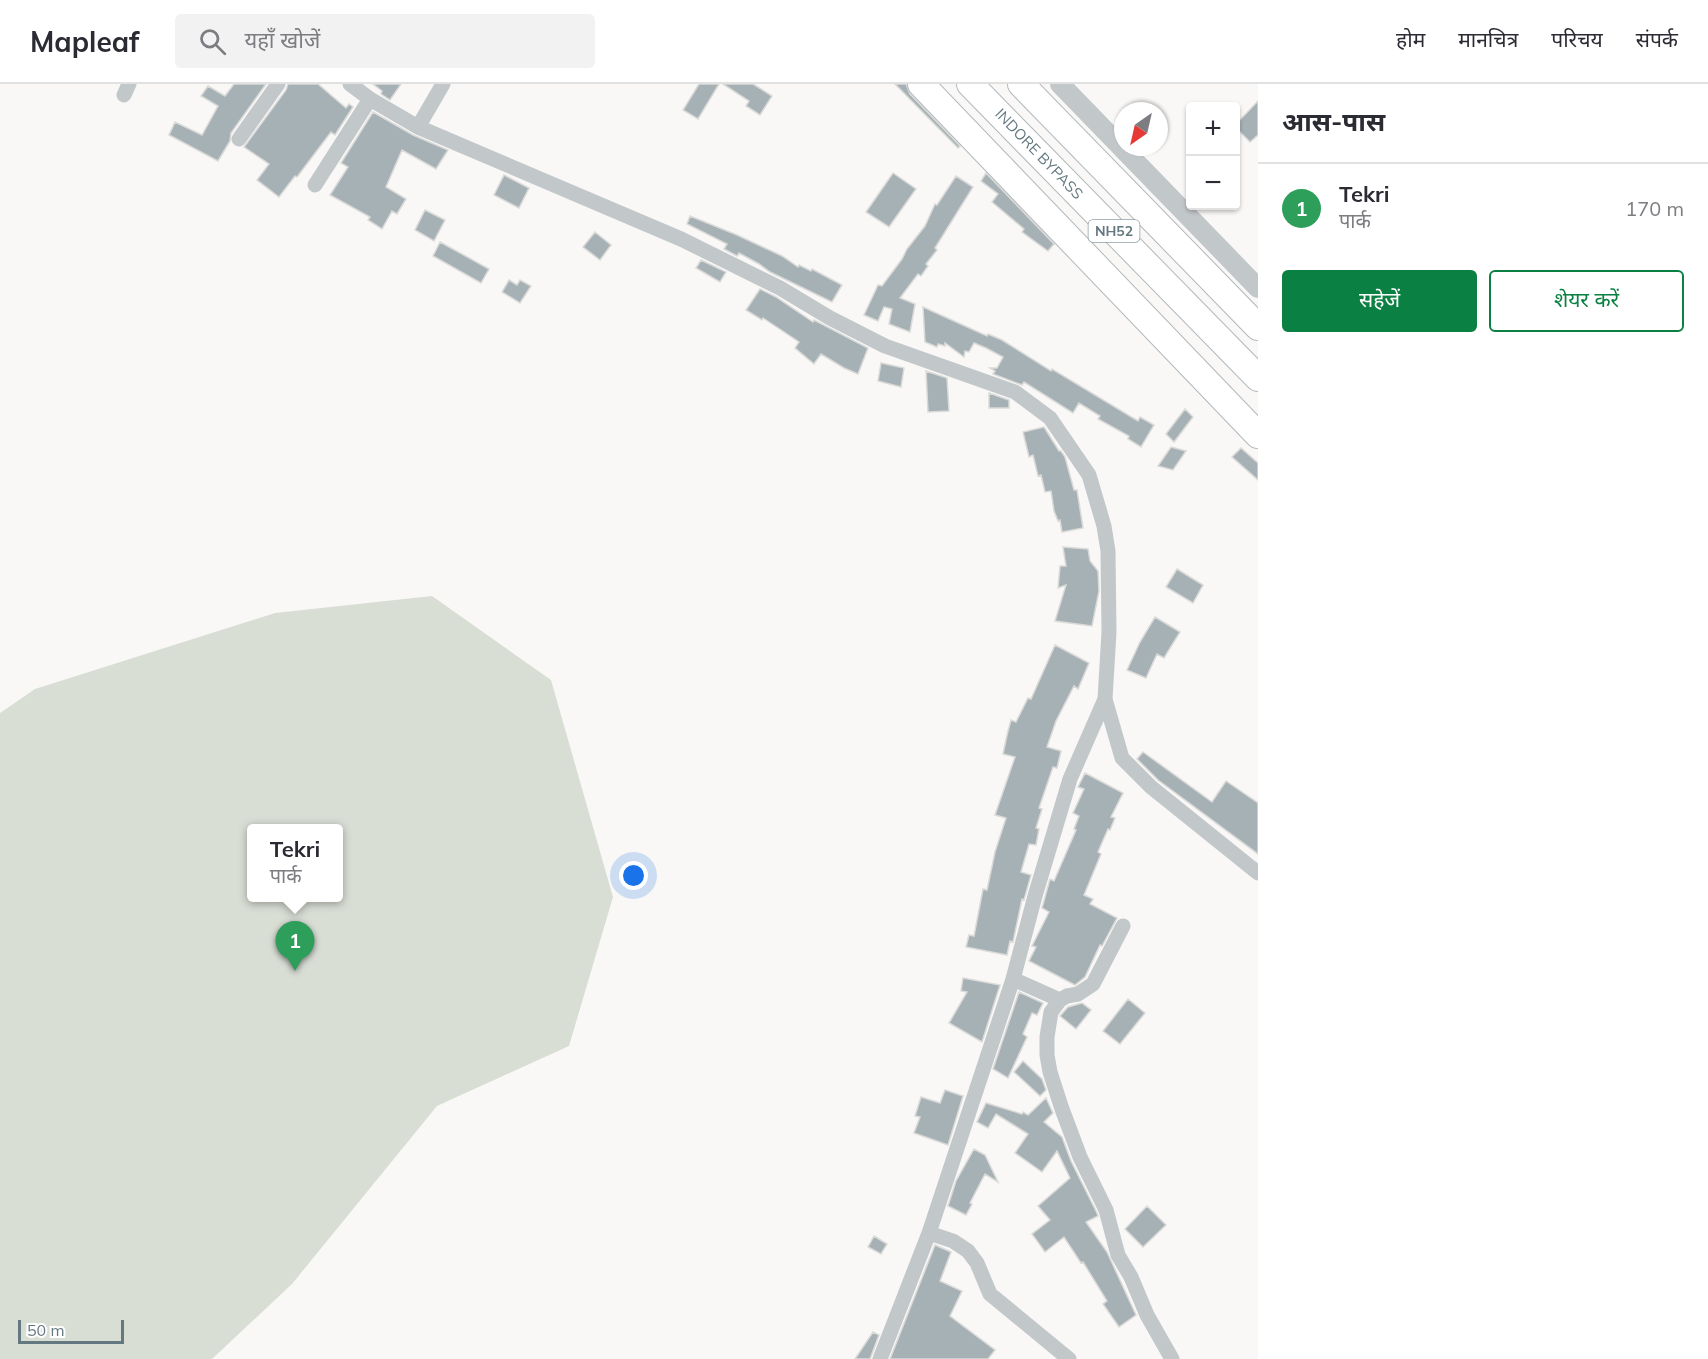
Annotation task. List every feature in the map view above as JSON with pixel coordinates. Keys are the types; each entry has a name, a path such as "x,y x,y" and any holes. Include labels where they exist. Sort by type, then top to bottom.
{"highway":[{"path":"921,84 1258,435"},
{"name":"INDORE BYPASS","path":"970,84 1258,378"},
{"name":"NH52","path":"1021,84 1258,327"}],"street":[{"path":"239,139 278,84"},
{"path":"350,84 370,99 418,127 681,239 780,288 830,318 885,346 1015,392 1050,418 1089,475 1104,525 1108,551 1109,632 1105,699 1122,758 1151,788 1258,873"},
{"path":"418,127 443,84"},
{"path":"1060,84 1258,288"},
{"path":"315,185 370,99"},
{"path":"880,1359 929,1233 1013,980 1070,779 1105,699"},
{"path":"1123,926 1094,984 1078,994 1060,1000 1051,1012 1047,1037 1050,1072 1080,1157 1106,1210 1118,1256 1172,1359"},
{"path":"1013,980 1060,1000"},
{"path":"929,1233 953,1241 968,1251 977,1263 990,1294 1069,1359"}],"shaded area":[{"path":"432,596 551,680 613,897 569,1046 437,1106 292,1284 212,1359 0,1359 0,713 35,689 275,613"}],"building":[{"path":"234,84 266,84 231,133 230,141 218,161 169,135 175,122 202,135 218,106 201,96 208,86 225,96"},
{"path":"288,84 318,84 346,108 349,104 353,107 335,135 331,132 279,197 257,180 269,164 244,147"},
{"path":"373,84 401,84 390,100"},
{"path":"699,84 719,84 698,119 683,110"},
{"path":"723,84 753,84 772,96 760,115 746,106 749,101"},
{"path":"895,84 906,84 910,94 960,146 958,148"},
{"path":"1258,101 1258,135 1250,142 1240,132 1240,120"},
{"path":"373,112 413,135 448,150 436,169 402,150 386,187 406,199 397,214 392,211 382,229 368,220 370,217 330,195 348,167 341,163"},
{"path":"893,173 916,189 889,227 866,212"},
{"path":"986,173 1054,244 1048,251 1022,232 1024,229 992,202 998,194 981,181"},
{"path":"504,175 529,188 519,208 494,195"},
{"path":"956,176 973,187 935,248 937,250 926,264 928,266 921,276 918,274 900,298 915,304 910,332 889,324 892,309 884,307 878,321 864,315 878,285 882,286 902,259 925,226 935,204 937,205"},
{"path":"425,210 445,220 434,241 415,230"},
{"path":"690,216 782,256 798,267 799,265 811,271 812,269 842,285 832,302 770,272 739,253 737,256 724,249 727,244 687,224"},
{"path":"595,232 611,245 600,260 583,247"},
{"path":"440,242 489,269 481,283 433,256"},
{"path":"701,260 726,272 720,282 696,268"},
{"path":"509,280 517,285 520,280 531,286 520,303 502,292"},
{"path":"760,289 813,322 814,320 868,348 858,374 821,354 814,364 795,348 799,342 763,318 762,320 746,310"},
{"path":"923,307 987,336 988,334 1002,340 1138,421 1140,417 1154,425 1141,447 1128,439 1129,436 1098,419 1100,416 1079,403 1073,413 1024,382 1022,385 993,374 995,371 990,368 997,368 1003,357 986,348 974,343 969,352 965,351 964,357 945,343 945,346 938,344 937,347 925,342"},
{"path":"881,363 904,368 901,387 878,381"},
{"path":"926,371 947,378 949,411 928,412"},
{"path":"989,393 1009,400 1009,408 989,408"},
{"path":"1185,409 1193,417 1174,442 1166,434"},
{"path":"1044,427 1065,457 1074,490 1077,490 1083,528 1062,532 1060,520 1058,521 1054,511 1051,491 1045,492 1033,455 1029,457 1023,432"},
{"path":"1171,447 1186,451 1173,470 1158,466"},
{"path":"1241,448 1258,463 1258,480 1232,457"},
{"path":"1063,547 1088,549 1090,561 1098,571 1099,591 1092,626 1055,621 1066,585 1058,588 1060,566 1066,566"},
{"path":"1177,569 1203,585 1193,603 1166,587"},
{"path":"1155,617 1180,632 1164,658 1157,654 1146,678 1127,670"},
{"path":"1055,645 1089,663 1078,689 1074,686 1056,721 1047,747 1061,751 1057,768 1053,767 1039,808 1042,809 1036,828 1039,829 1036,845 1029,844 1021,872 1031,875 1024,900 1022,899 1013,942 1010,941 1007,955 966,947 969,935 974,936 983,889 987,890 995,852 1006,818 995,815 1015,757 1003,754 1011,720 1016,722 1028,698 1031,699"},
{"path":"1143,752 1212,802 1226,781 1258,803 1258,854 1158,780 1137,759"},
{"path":"1085,773 1123,793 1111,817 1115,818 1098,852 1101,854 1084,895 1093,899 1090,904 1117,918 1102,946 1100,945 1085,977 1075,985 1029,961 1036,947 1032,946 1049,912 1042,908 1050,879 1054,881 1076,830 1074,829 1079,816 1073,813 1084,789 1078,787"},
{"path":"963,978 1000,985 982,1042 949,1023 967,992 961,991"},
{"path":"1019,992 1043,1003 1037,1015 1032,1013 1023,1034 1027,1037 1008,1078 993,1069"},
{"path":"1128,999 1145,1013 1120,1044 1103,1031"},
{"path":"1082,1003 1091,1010 1076,1029 1060,1016 1068,1007"},
{"path":"1023,1061 1042,1079 1046,1090 1040,1096 1014,1072"},
{"path":"945,1090 963,1096 948,1145 914,1133 920,1117 915,1116 921,1097 940,1103"},
{"path":"1046,1098 1053,1113 1044,1122 1062,1137 1098,1216 1086,1222 1107,1252 1136,1315 1119,1327 1103,1304 1107,1301 1083,1262 1081,1263 1064,1237 1045,1252 1032,1234 1050,1220 1038,1206 1070,1178 1057,1151 1042,1172 1015,1153 1028,1134 996,1114 988,1128 977,1122 986,1103 1028,1115"},
{"path":"974,1149 985,1155 998,1182 985,1174 966,1215 948,1206 956,1181"},
{"path":"1147,1206 1166,1225 1143,1247 1125,1229"},
{"path":"874,1236 887,1244 881,1254 868,1247"},
{"path":"935,1245 951,1252 940,1281 962,1291 950,1316 995,1350 988,1359 890,1359"},
{"path":"873,1332 879,1335 870,1359 855,1359"}],"place":[{"name":"Tekri","path":"295,971"}]}
